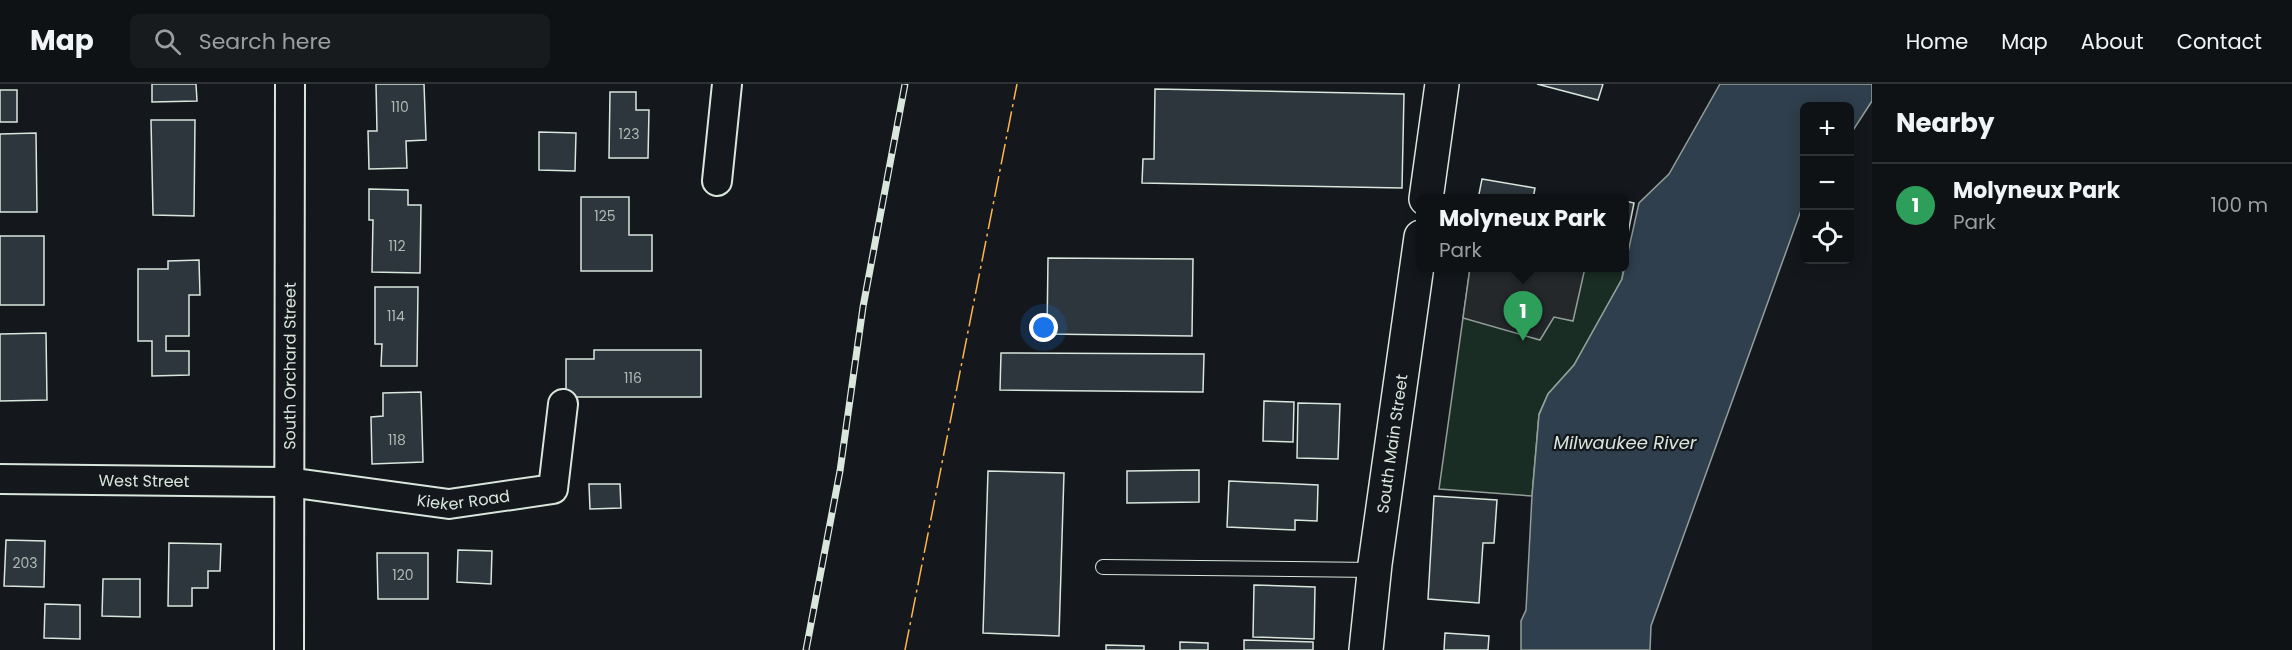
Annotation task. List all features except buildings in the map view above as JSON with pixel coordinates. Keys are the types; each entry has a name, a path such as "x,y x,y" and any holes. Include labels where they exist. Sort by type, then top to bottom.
{"main road":[{"path":"1427,194 1442,84"},
{"name":"South Main Street","path":"1366,650 1374,570 1416,272"}],"street":[{"name":"South Orchard Street","path":"289,650 290,84"},
{"path":"717,181 727,84"},
{"name":"Kieker Road","path":"288,482 449,504 553,489 563,404"},
{"name":"West Street","path":"0,479 288,482"}],"lane":[{"path":"1103,567 1374,570"}],"green space":[{"path":"1469,272 1623,272 1622,279 1574,365 1548,394 1539,414 1532,496 1439,489"}],"shaded area":[{"path":"1469,272 1584,272 1573,321 1554,317 1540,340 1463,318"}],"water":[{"name":"Milwaukee River","path":"1720,84 1872,84 1872,101 1854,129 1854,102 1800,102 1800,213 1651,626 1650,650 1521,650 1521,621 1526,610 1539,415 1548,394 1574,365 1622,279 1624,272 1629,272 1629,248 1639,203 1669,174"}],"railway":[{"path":"806,650 840,471 863,307 905,84"}],"power":[{"path":"905,650 1017,84"}],"place":[{"name":"Molyneux Park","path":"1523,341"}]}
